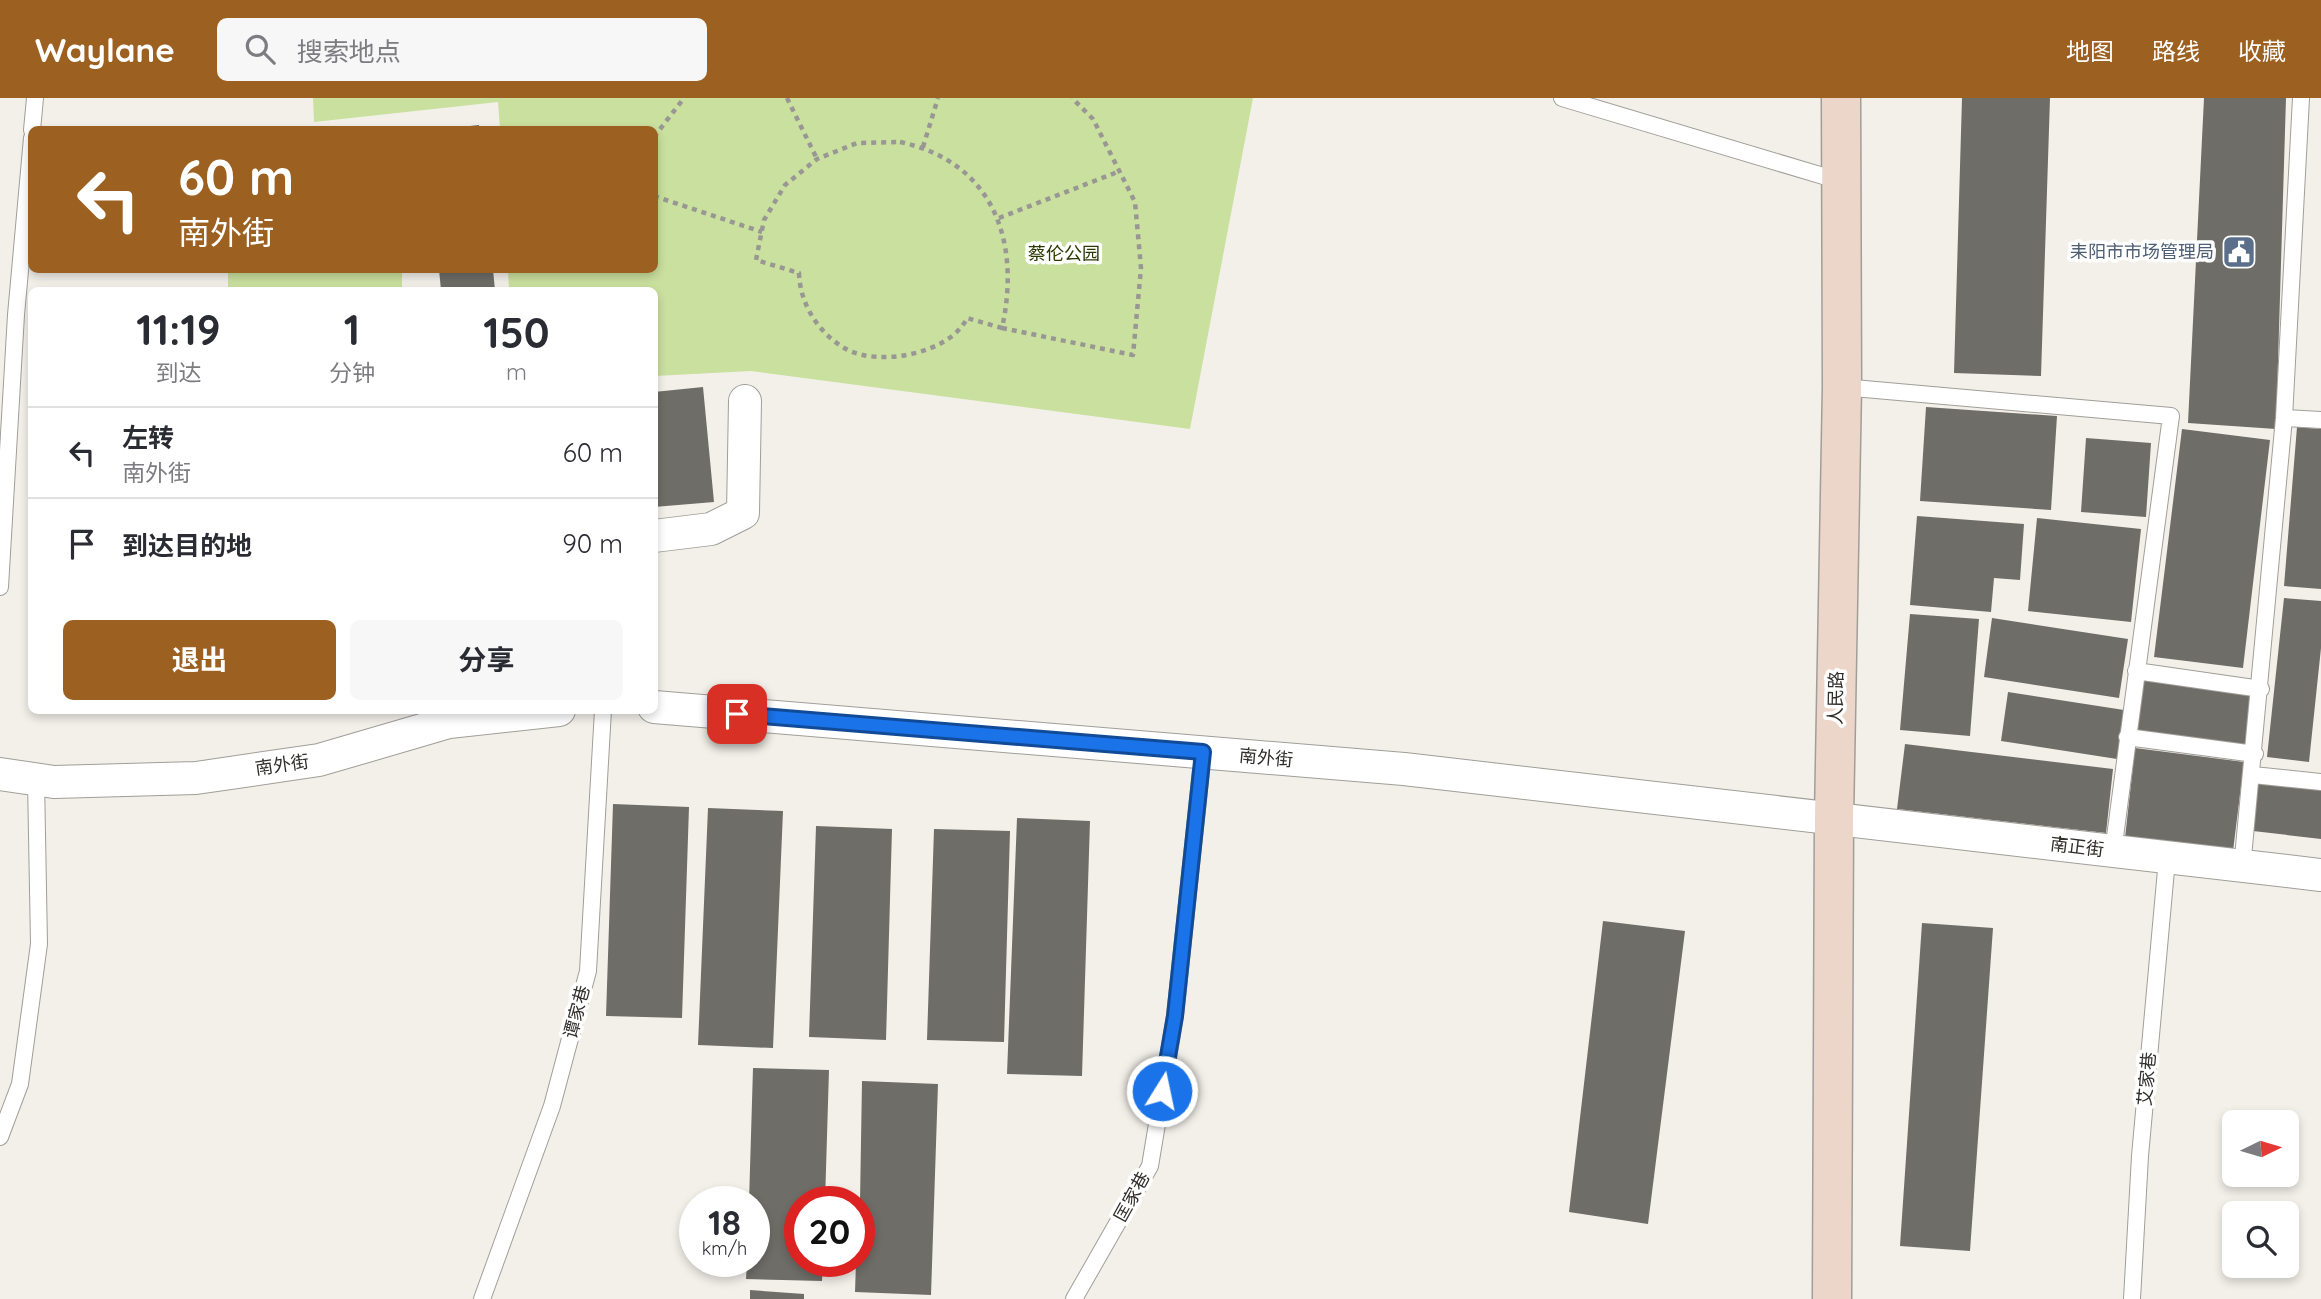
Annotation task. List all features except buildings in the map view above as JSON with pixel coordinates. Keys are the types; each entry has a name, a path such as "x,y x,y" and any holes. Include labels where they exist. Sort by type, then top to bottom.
{"street":[{"name":"人民路","path":"1841,98 1842,181 1853,387"},
{"name":"人民路","path":"1832,1299 1853,387 1863,98"},
{"path":"658,536 711,529 743,513 745,401"},
{"name":"南外街","path":"658,707 1405,769 1845,819"},
{"name":"南外街","path":"0,774 54,782 196,778 319,760 449,722 522,714"},
{"name":"人民路","path":"1845,819 1857,1299"},
{"name":"南正街","path":"1845,819 2242,868 2321,875"}],"lane":[{"path":"32,126 35,98"},
{"path":"1562,98 1842,181"},
{"path":"2242,868 2255,754 2284,418 2301,98"},
{"path":"0,587 16,316 28,182"},
{"path":"1853,387 2171,416 2113,852"},
{"path":"2284,418 2321,420"},
{"path":"2136,671 2261,689"},
{"name":"谭家巷","path":"482,1299 552,1106 588,971 603,714"},
{"path":"2127,737 2255,754"},
{"name":"匡家巷","path":"1074,1299 1150,1166 1175,1016 1203,752"},
{"path":"2253,775 2321,782"},
{"path":"0,1137 20,1084 39,944 36,780"},
{"name":"艾家巷","path":"2132,1299 2140,1156 2167,859"}],"path":[{"path":"658,132 684,98"},
{"path":"787,98 817,159"},
{"path":"923,147 938,98"},
{"path":"1002,328 1008,299 1009,260 999,218 975,181 941,155 923,147 900,142 857,143 817,159 785,185 764,220 756,260 799,273 800,292 814,322 846,349 877,356 935,349 962,328 967,318 1002,328 1133,355 1141,268 1135,202 1093,119 1072,98"},
{"path":"999,218 1120,172"},
{"path":"658,197 762,232"}],"green space":[{"name":"蔡伦公园","path":"313,98 1253,98 1190,429 751,371 658,376 658,287 509,287 508,273 658,273 658,126 500,126 498,102 314,122"},
{"path":"228,273 402,273 402,287 228,287"}],"place":[{"name":"耒阳市市场管理局","path":"2239,252"}],"route":[{"path":"737,714 1203,752 1175,1016 1162,1091"}]}
